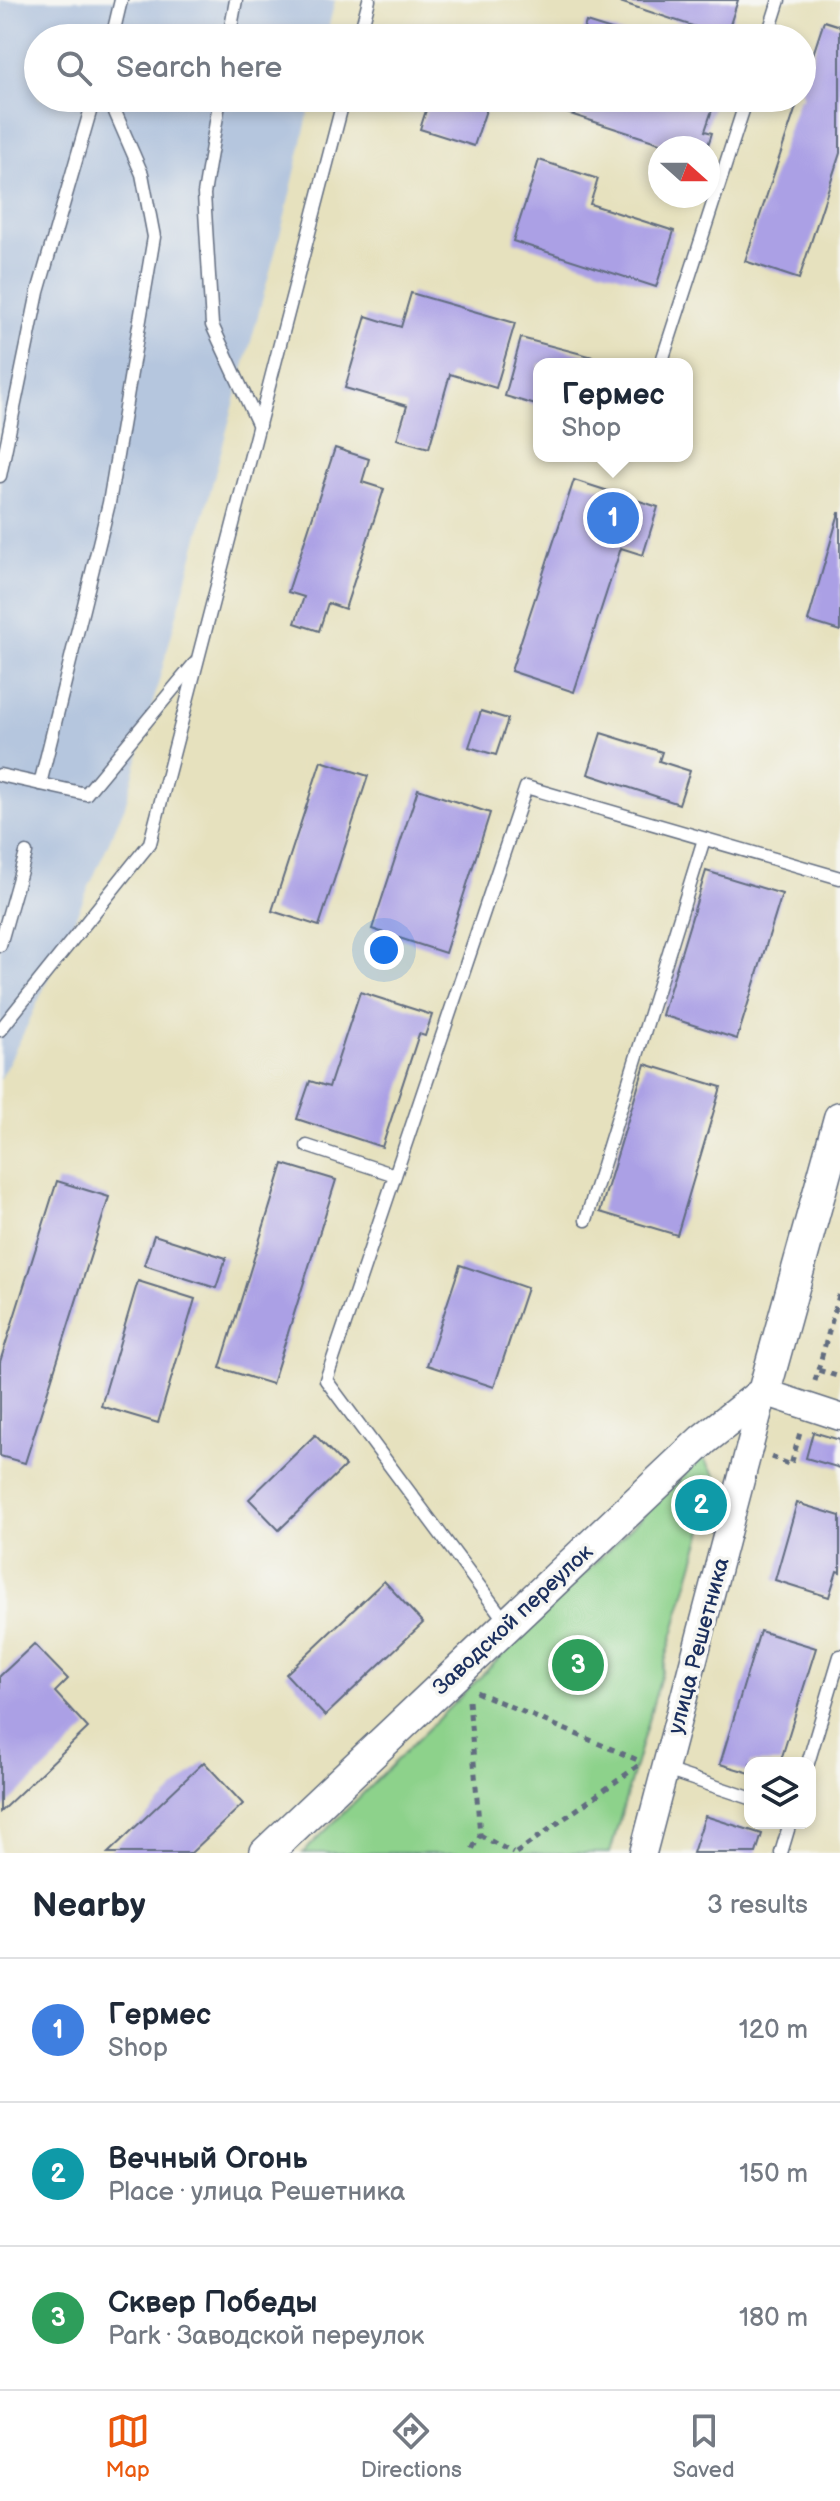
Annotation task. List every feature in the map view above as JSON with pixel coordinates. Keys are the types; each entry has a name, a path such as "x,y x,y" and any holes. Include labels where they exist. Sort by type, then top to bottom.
{"street":[{"path":"840,1118 764,1392 840,1417"},
{"name":"Заводской переулок","path":"266,1853 703,1440 764,1392"},
{"name":"улица Решетника","path":"643,1853 764,1392"}],"lane":[{"path":"115,24 121,0"},
{"path":"232,24 236,0"},
{"path":"363,24 369,0"},
{"path":"771,24 779,0"},
{"path":"0,476 38,292 90,112"},
{"path":"40,784 109,503 154,237 142,174 115,112"},
{"path":"218,112 204,194 212,325 259,426"},
{"path":"0,1030 150,843 340,112"},
{"path":"663,358 742,112"},
{"path":"0,775 86,794 197,662"},
{"path":"508,1624 326,1380 526,787 840,878"},
{"path":"586,1220 704,839"},
{"path":"0,945 26,853"},
{"path":"307,1146 395,1175"},
{"path":"810,1757 840,1656"},
{"path":"666,1770 744,1796"},
{"path":"781,1853 788,1829"}],"path":[{"path":"818,1370 840,1292"},
{"path":"470,1853 480,1835 468,1688 643,1762 514,1853 480,1835"}],"shaded area":[{"path":"0,0 335,0 329,24 24,24 24,112 309,112 285,216 125,806 0,1080"}],"green space":[{"path":"702,1457 718,1478 610,1853 303,1853"}],"building":[{"path":"614,0 738,0 730,24 687,24"},
{"path":"824,21 840,26 840,153 799,279 745,261 794,112 816,112 816,45"},
{"path":"425,112 485,112 474,146 420,129"},
{"path":"564,112 711,112 705,131 712,133 711,136 648,136 648,139"},
{"path":"539,160 598,179 590,204 674,231 656,287 513,241"},
{"path":"411,293 515,323 496,388 450,374 429,448 397,439 407,406 345,388 366,316 401,327"},
{"path":"521,338 597,358 533,358 533,404 505,396"},
{"path":"335,448 369,459 362,482 384,489 345,609 328,603 319,631 295,623 304,597 288,592"},
{"path":"574,480 658,507 643,555 621,548 574,692 511,671"},
{"path":"840,513 840,631 808,621"},
{"path":"481,711 508,719 496,755 469,747"},
{"path":"601,733 662,752 659,761 690,771 679,804 588,774"},
{"path":"321,761 368,776 319,926 272,911"},
{"path":"418,789 490,813 445,953 372,929"},
{"path":"706,871 782,894 737,1039 662,1015"},
{"path":"360,992 432,1015 425,1036 419,1034 382,1147 297,1119 310,1081 329,1087"},
{"path":"645,1064 721,1087 677,1235 600,1212"},
{"path":"283,1164 336,1180 272,1384 220,1368"},
{"path":"57,1181 109,1197 25,1463 0,1456 0,1362"},
{"path":"154,1235 226,1258 216,1288 144,1265"},
{"path":"460,1265 527,1288 494,1387 427,1365"},
{"path":"138,1281 195,1299 158,1423 101,1406"},
{"path":"813,1432 840,1440 840,1468 806,1458"},
{"path":"315,1435 345,1466 279,1530 249,1499"},
{"path":"797,1503 840,1516 840,1572 837,1571 829,1597 775,1580"},
{"path":"384,1581 423,1623 325,1716 286,1674"},
{"path":"760,1631 816,1648 782,1757 744,1757 744,1771 720,1764"},
{"path":"34,1644 68,1679 55,1692 88,1728 0,1812 0,1676"},
{"path":"204,1762 243,1804 191,1853 108,1853"},
{"path":"705,1816 762,1834 756,1853 693,1853"}],"place":[{"name":"Гермес","path":"613,518"},
{"name":"Вечный Огонь","path":"701,1505"},
{"name":"Сквер Победы","path":"578,1665"}]}
